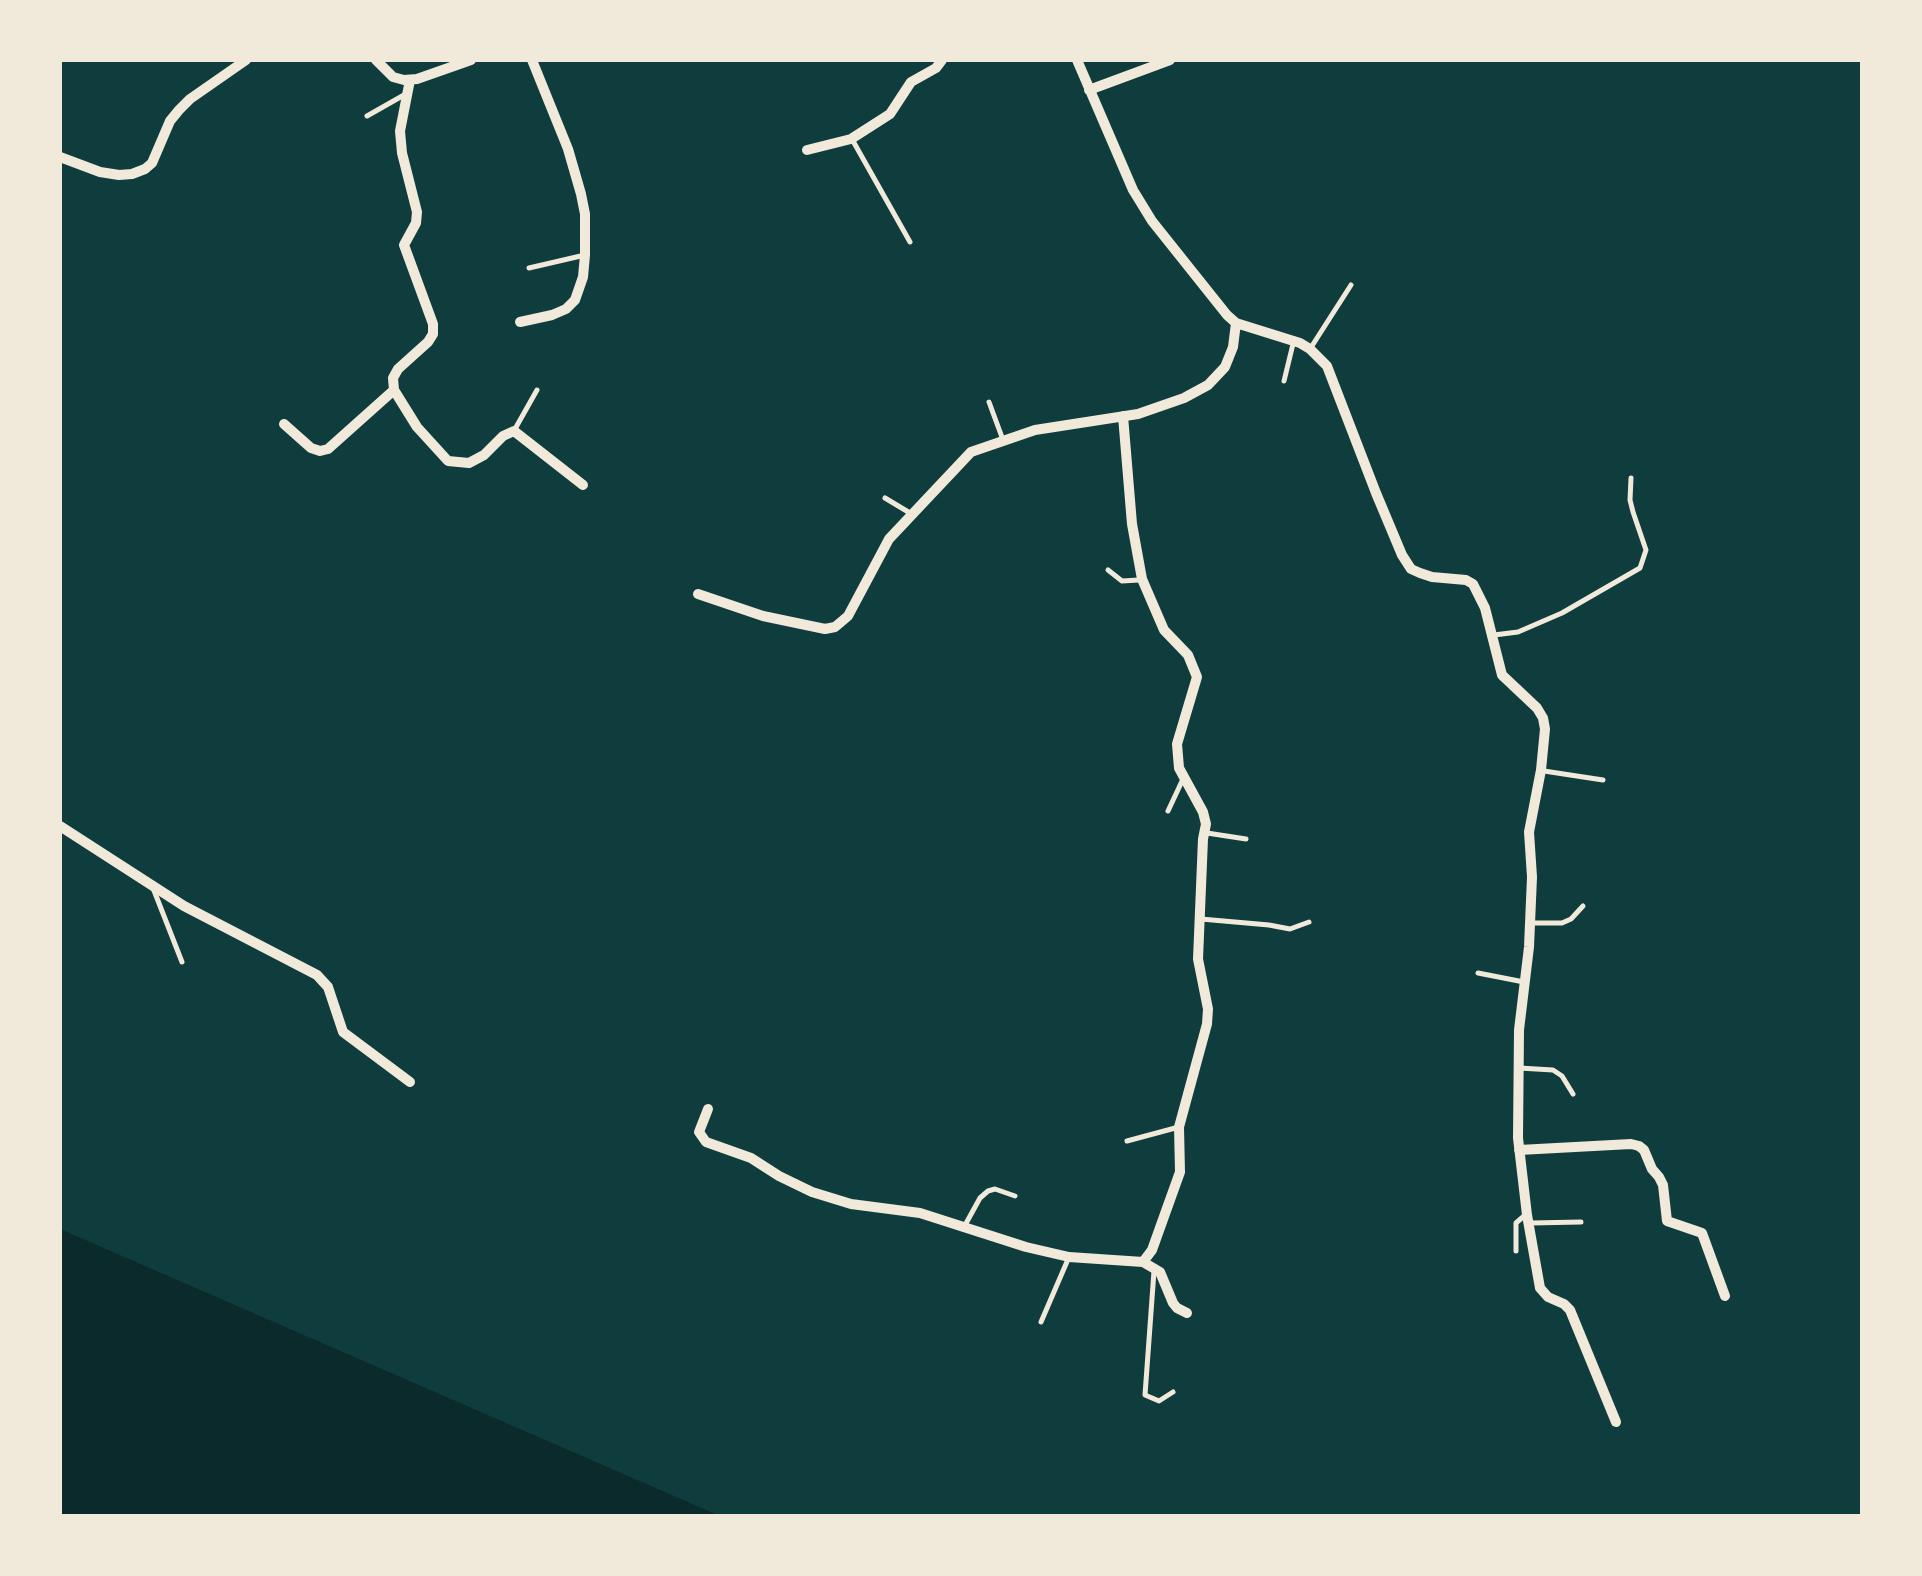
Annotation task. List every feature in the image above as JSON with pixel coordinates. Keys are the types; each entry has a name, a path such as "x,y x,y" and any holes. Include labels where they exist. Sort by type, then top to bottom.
{"street":[{"path":"60,157 100,172 132,174 145,169 152,163 170,121 179,110 246,60"},
{"path":"376,60 393,77 410,80 472,60"},
{"path":"520,322 552,315 575,300 585,254 586,214 581,194 568,149 532,60"},
{"path":"808,150 851,139 890,114 911,82 936,68 942,60"},
{"path":"1077,60 1133,190 1152,221 1236,323 1294,341 1310,349 1327,366 1402,555 1412,569 1473,584 1484,608 1502,675 1537,708 1542,718 1545,728 1529,832 1530,947 1519,1030 1520,1150 1540,1288 1570,1310 1616,1422"},
{"path":"1089,90 1170,60"},
{"path":"410,80 400,131 417,212 404,245 433,334 398,369 393,378 394,390 417,427 448,461 470,463 514,431 583,485"},
{"path":"698,594 763,616 825,629 834,627 848,616 884,546 970,452 1060,425 1154,410 1184,398 1208,385 1226,367 1236,323"},
{"path":"284,424 320,451 394,390"},
{"path":"1123,416 1132,524 1142,580 1164,630 1188,654 1197,676 1177,744 1179,768 1206,824 1198,959 1208,1024 1179,1127 1180,1172 1148,1265"},
{"path":"60,826 184,906 317,975 328,987 343,1032 410,1082"},
{"path":"708,1109 699,1132 706,1142 751,1158 812,1192 851,1204 920,1213 1069,1258 1148,1265 1162,1275 1177,1308 1187,1312"},
{"path":"1520,1150 1640,1146 1660,1177 1667,1221 1702,1232 1725,1296"}],"lane":[{"path":"367,116 406,94"},
{"path":"851,139 910,242"},
{"path":"529,268 585,254"},
{"path":"1310,349 1351,284"},
{"path":"1284,382 1294,341"},
{"path":"514,431 537,390"},
{"path":"989,402 1003,440"},
{"path":"1492,635 1518,632 1562,613 1640,568 1646,550 1630,500 1631,478"},
{"path":"885,498 913,515"},
{"path":"1108,570 1122,581 1142,580"},
{"path":"1540,770 1603,780"},
{"path":"1168,811 1183,778"},
{"path":"1204,833 1246,839"},
{"path":"152,886 182,962"},
{"path":"1530,923 1562,924 1583,906"},
{"path":"1198,919 1290,929 1309,922"},
{"path":"1478,973 1524,982"},
{"path":"1520,1068 1553,1070 1562,1076 1573,1094"},
{"path":"1127,1141 1179,1127"},
{"path":"964,1227 988,1191 995,1189 1015,1196"},
{"path":"1516,1251 1516,1223 1528,1219 1581,1222"},
{"path":"1041,1322 1069,1258"},
{"path":"1148,1265 1145,1395 1159,1401 1173,1392"}],"water":[{"path":"60,1229 720,1516 60,1516"}]}
